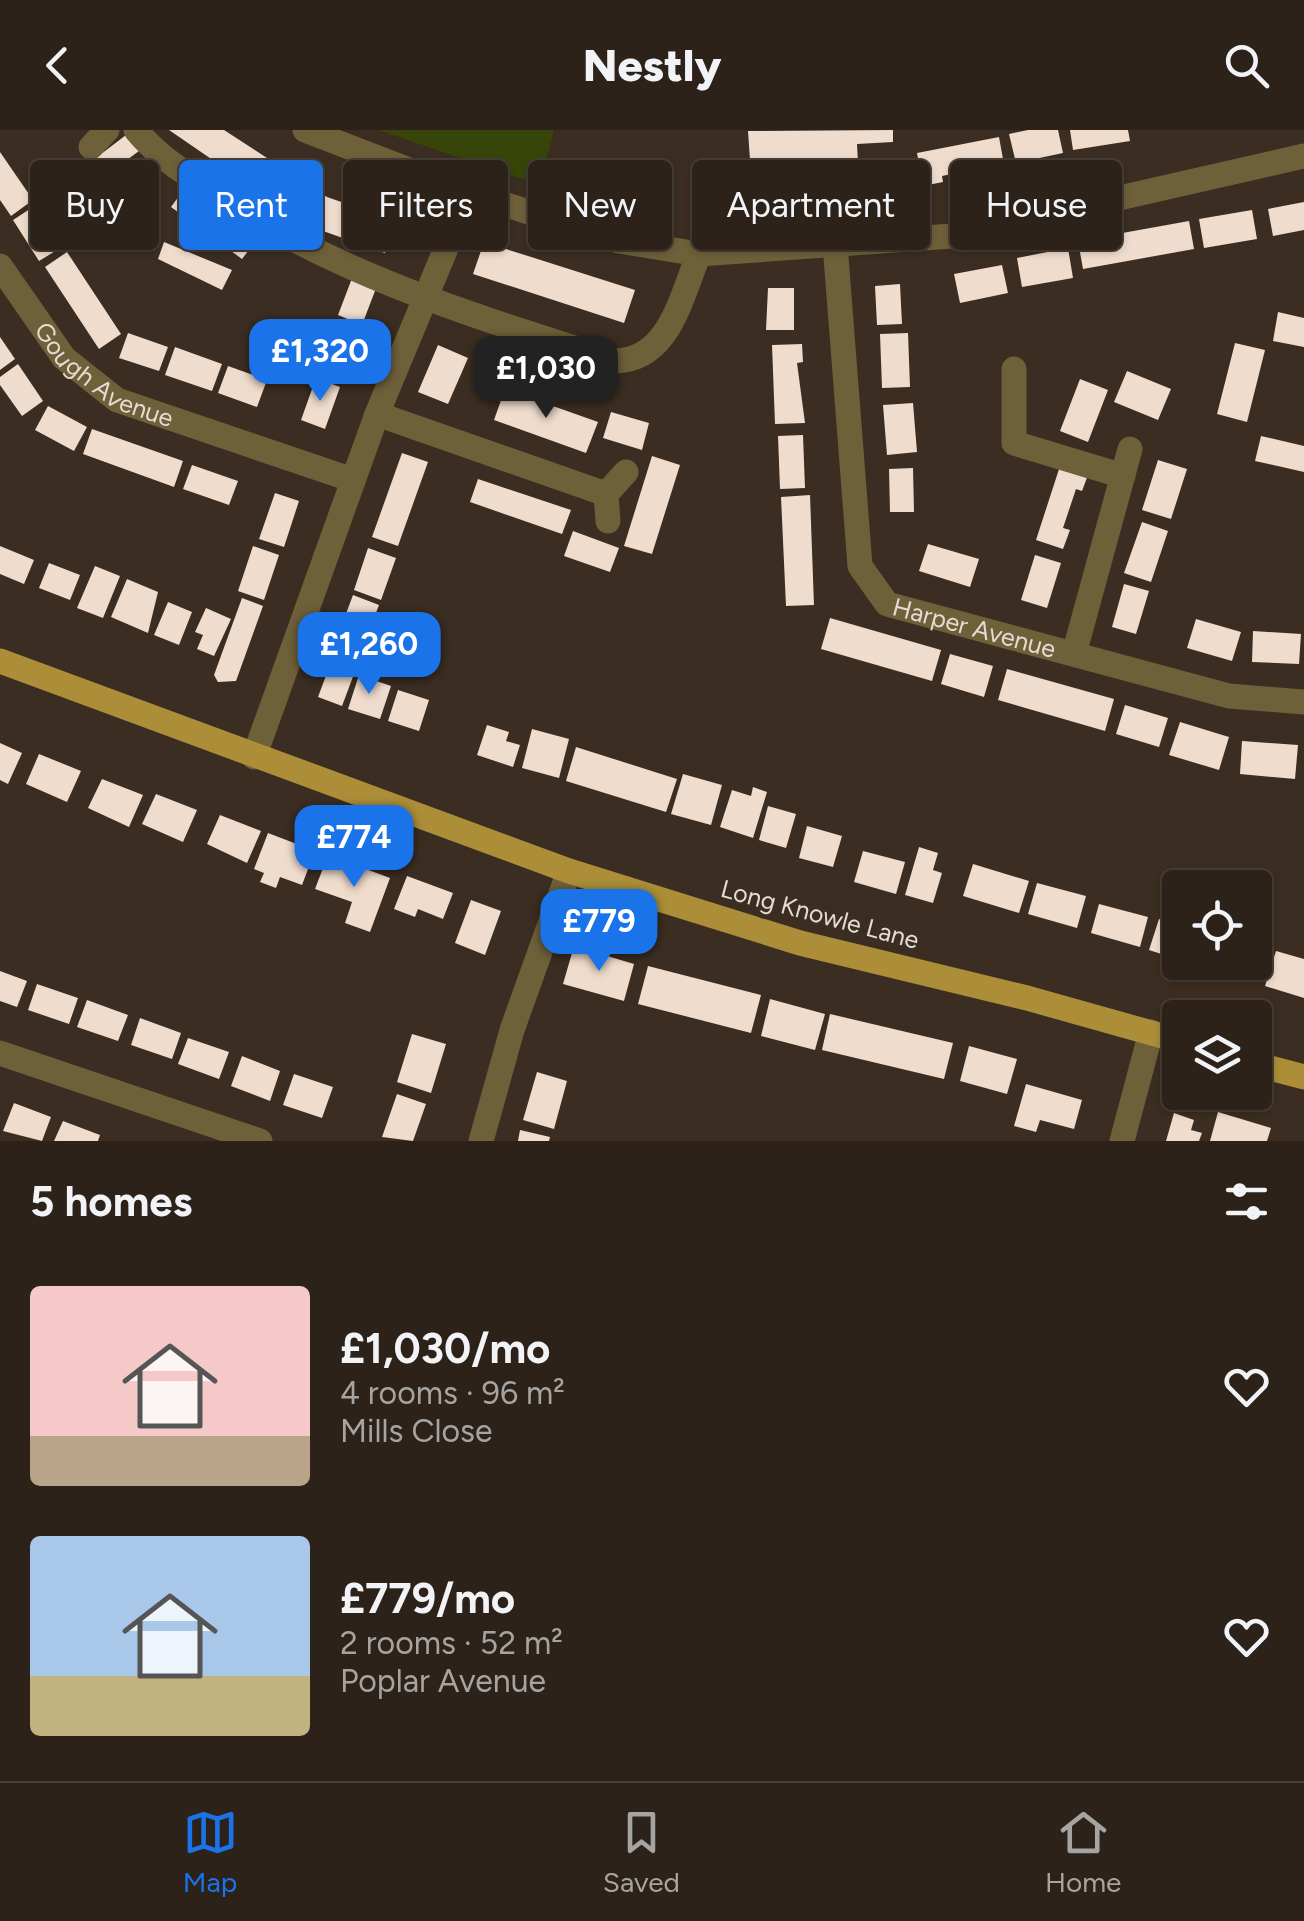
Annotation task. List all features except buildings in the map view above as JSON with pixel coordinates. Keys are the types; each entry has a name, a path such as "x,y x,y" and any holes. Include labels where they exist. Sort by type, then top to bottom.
{"main road":[{"name":"Long Knowle Lane","path":"0,661 568,872 800,943 1162,1035"},
{"path":"1272,1069 1304,1077"}],"street":[{"path":"136,130 153,151 280,236 425,299 615,362 629,361 663,341 699,254"},
{"path":"305,130 384,160"},
{"path":"930,238 952,236 1304,156"},
{"path":"508,205 619,241 699,254 753,250"},
{"path":"254,757 377,414 446,250"},
{"name":"Harper Avenue","path":"835,250 860,566 887,604 1229,696 1304,702"},
{"name":"Gough Avenue","path":"0,266 64,358 117,400 353,480"},
{"path":"1014,370 1014,443 1122,476"},
{"path":"377,414 606,494"},
{"path":"1074,654 1130,449"},
{"path":"608,521 606,494 626,472"},
{"path":"481,1141 512,1030 568,872"},
{"path":"1122,1141 1151,1032"},
{"path":"0,1052 260,1141"}],"green space":[{"path":"378,130 554,130 546,160 528,160 528,181 508,174 508,160 466,160"}]}
